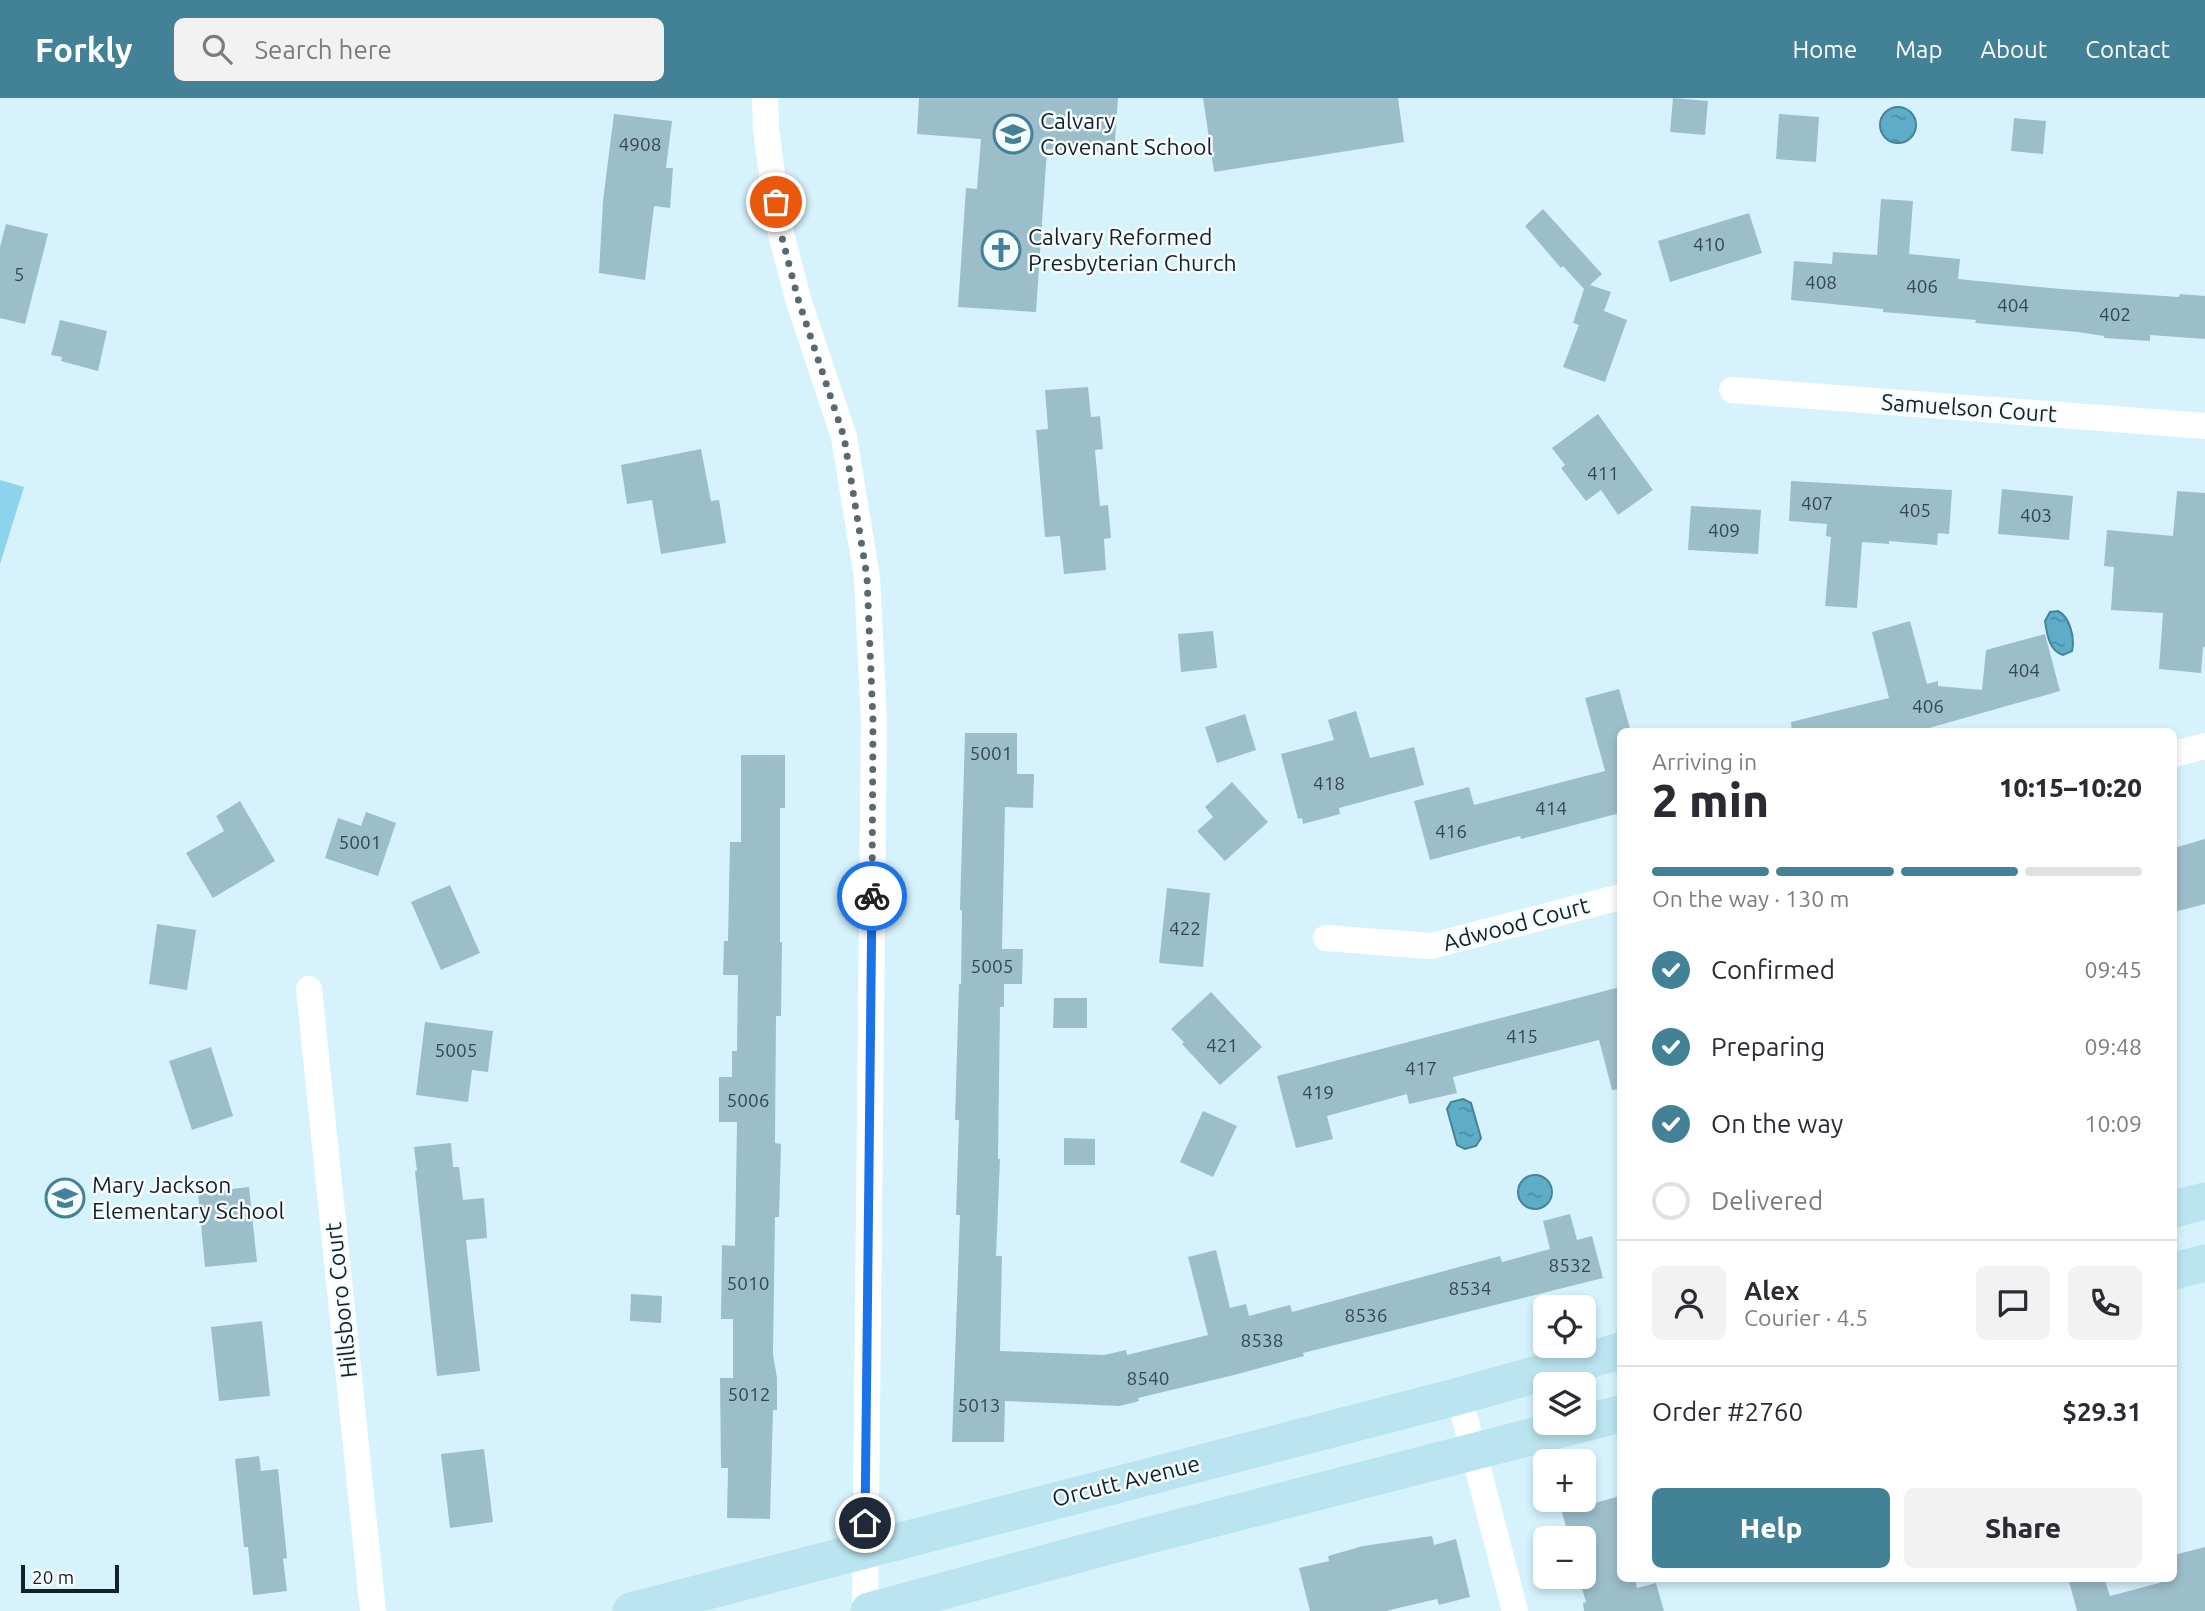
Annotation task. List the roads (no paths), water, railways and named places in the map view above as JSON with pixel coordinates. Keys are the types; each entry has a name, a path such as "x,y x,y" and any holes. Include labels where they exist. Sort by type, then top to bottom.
{"main road":[{"path":"2177,1208 2205,1200"},
{"path":"2177,1270 2205,1263"},
{"name":"Orcutt Avenue","path":"631,1611 1459,1396 1617,1352"},
{"path":"867,1611 1198,1522 1617,1416"}],"street":[{"path":"765,98 766,129 779,226 798,299 844,437 867,577 873,735 864,1551 867,1611"},
{"name":"Samuelson Court","path":"1732,390 2205,426"},
{"path":"2177,753 2205,746"},
{"name":"Adwood Court","path":"1326,938 1431,946 1617,898"},
{"name":"Hillsboro Court","path":"309,989 373,1611"},
{"path":"1459,1396 1515,1611"}],"water":[{"path":"1898,107 1911,112 1916,125 1911,138 1898,143 1885,138 1880,125 1885,112"},
{"path":"2058,611 2066,618 2073,640 2072,651 2063,655 2052,646 2045,621 2050,612"},
{"path":"1463,1099 1471,1103 1481,1138 1476,1146 1465,1149 1457,1145 1447,1109 1451,1102"},
{"path":"1535,1175 1547,1180 1552,1192 1547,1204 1535,1209 1523,1204 1518,1192 1523,1180"}],"place":[{"name":"Calvary Covenant School","path":"1013,134"},
{"name":"Calvary Reformed Presbyterian Church","path":"1001,250"},
{"name":"Mary Jackson Elementary School","path":"65,1198"}]}
